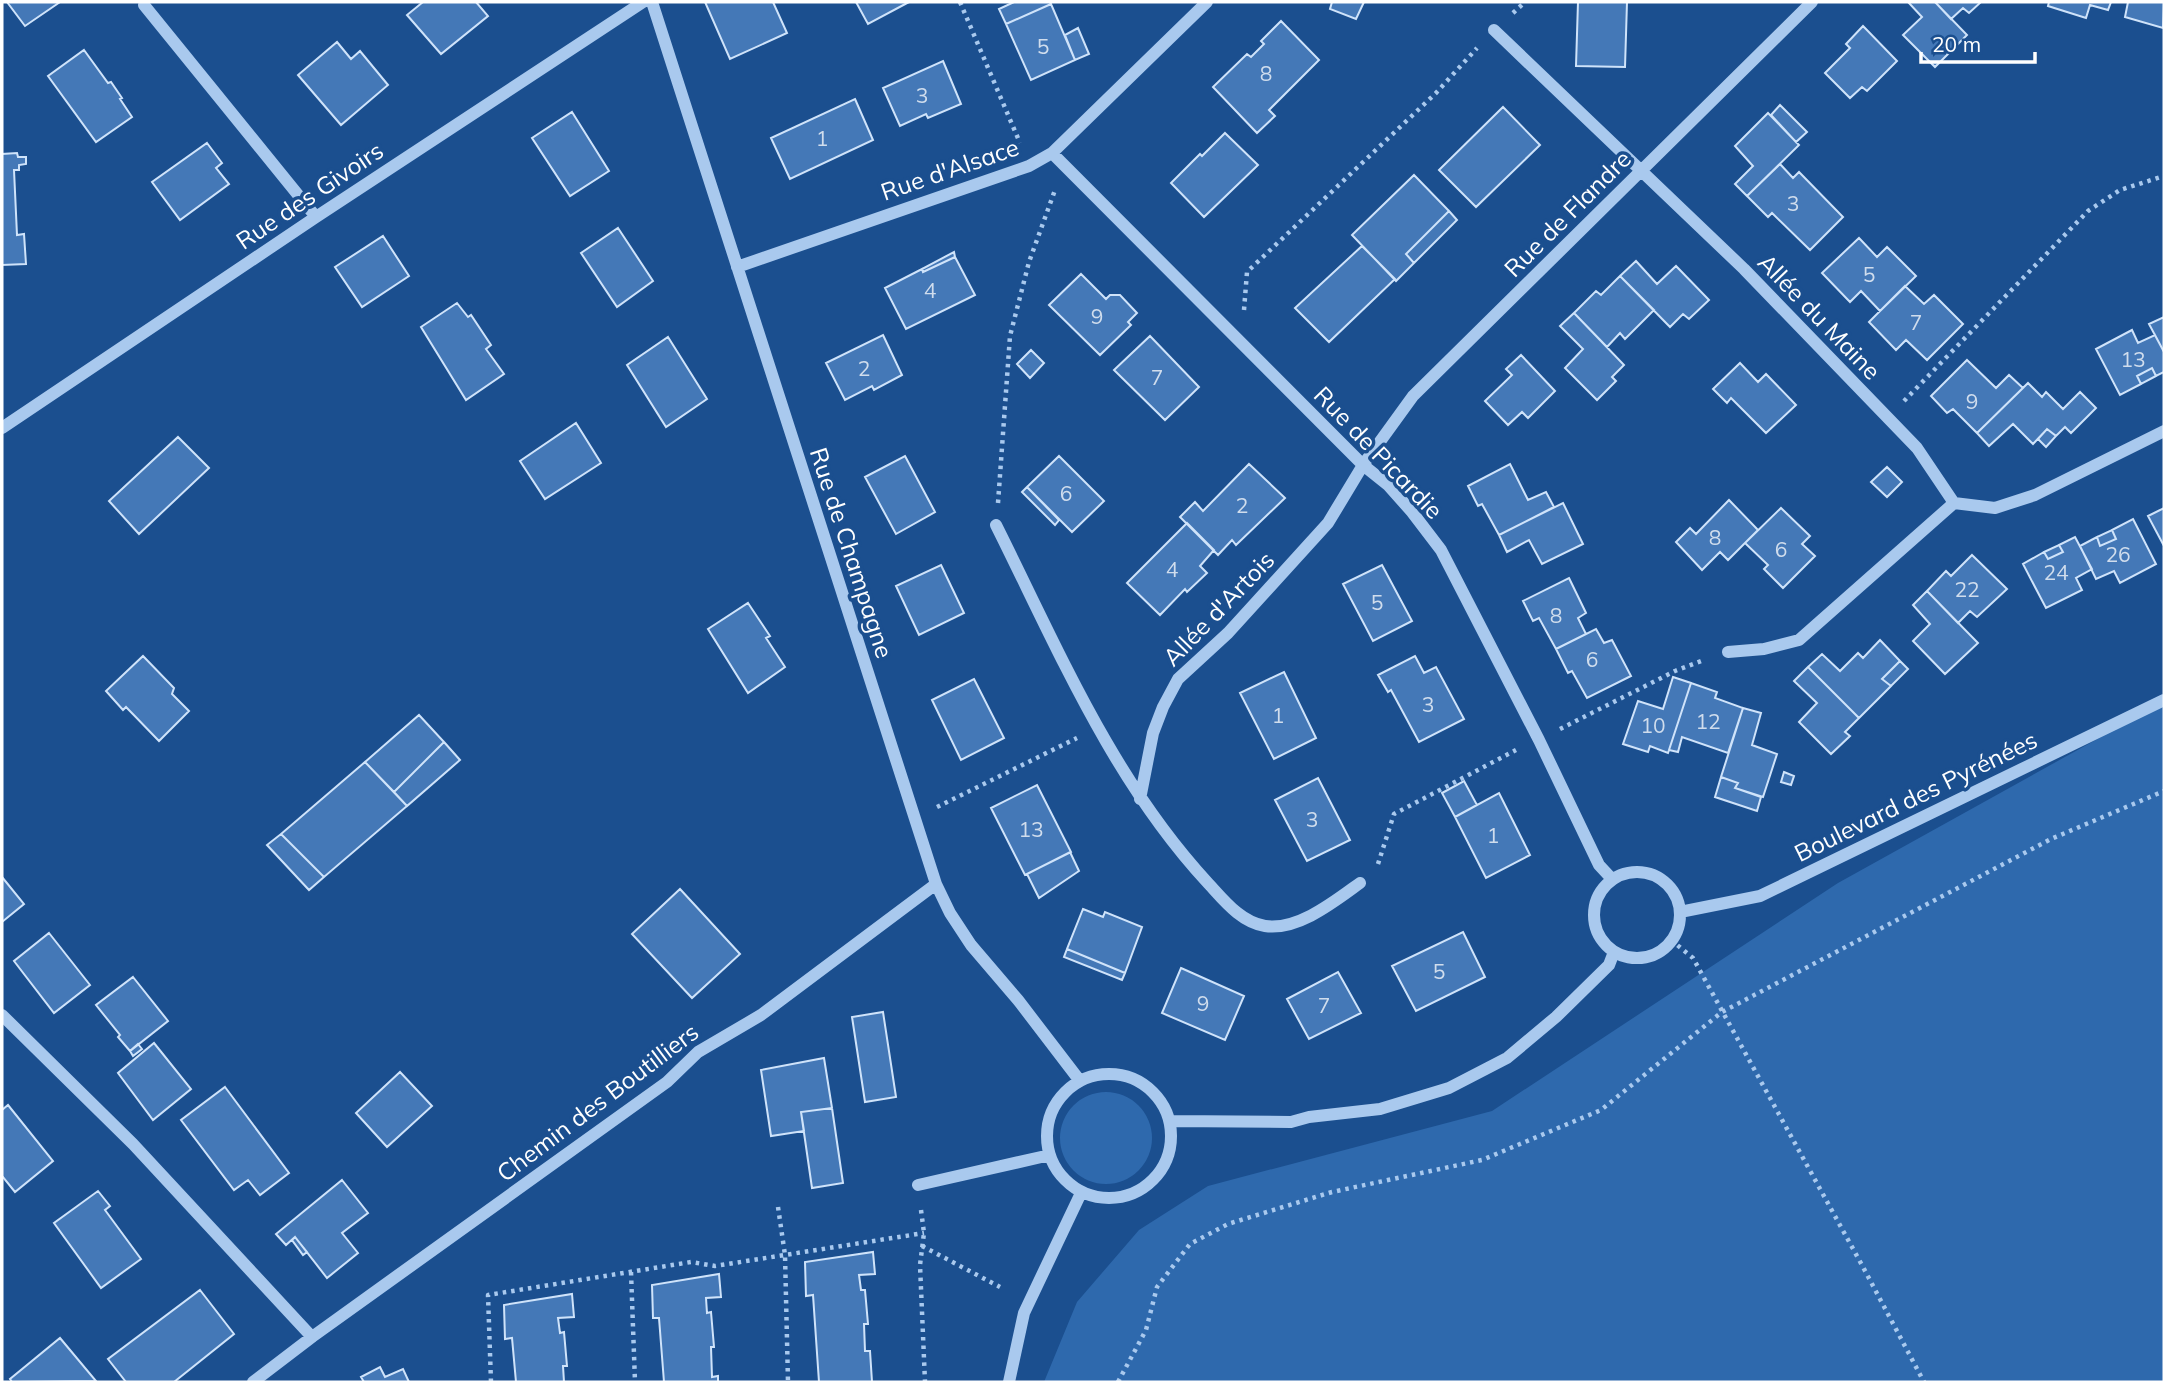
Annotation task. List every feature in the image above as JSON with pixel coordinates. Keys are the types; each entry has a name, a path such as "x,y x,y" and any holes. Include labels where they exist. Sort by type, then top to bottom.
{"street":[{"name":"Rue des Givoirs","path":"2,428 643,2"},
{"name":"Rue de Champagne","path":"652,2 936,884 950,913 971,945 1080,1080"},
{"name":"Rue d'Alsace","path":"737,267 1030,166 1052,153 1207,2"},
{"name":"Rue de Flandre","path":"1363,465 1413,396 1812,2"},
{"path":"144,5 316,217"},
{"name":"Allée du Maine","path":"1494,30 1744,269 1917,448 1954,502"},
{"name":"Rue de Picardie","path":"1052,153 1363,465 1388,485 1412,512 1441,550 1600,865 1612,880"},
{"path":"1728,652 1764,649 1799,640 1954,502 1995,508 2035,495 2164,431"},
{"name":"Allée d'Artois","path":"1140,799 1153,733 1178,679 1228,633 1328,523 1363,465"},
{"path":"996,525 1097,729 1140,799 1178,850 1227,904 1247,920 1266,926 1290,923 1322,911 1360,883"},
{"name":"Boulevard des Pyrénées","path":"1679,912 1760,896 2164,700"},
{"path":"1639,872 1653,875 1666,883 1675,894 1679,912 1679,922 1671,940 1654,954 1641,958 1614,952 1604,943 1594,917 1596,902 1602,890 1612,880 1625,873 1639,872"},
{"name":"Chemin des Boutilliers","path":"253,1382 667,1082 698,1052 761,1014 936,884"},
{"path":"1170,1121 1291,1122 1309,1117 1380,1108 1449,1088 1507,1058 1556,1017 1609,965 1614,952"},
{"path":"2,1015 133,1144 312,1337"},
{"path":"1097,1074 1116,1074 1135,1079 1150,1089 1163,1104 1170,1121 1171,1141 1167,1161 1156,1178 1140,1191 1120,1198 1101,1199 1081,1193 1066,1182 1049,1155 1047,1128 1053,1109 1064,1093 1080,1080 1097,1074"},
{"path":"918,1185 1049,1155"},
{"path":"1009,1382 1024,1313 1081,1193"}],"path":[{"path":"960,2 1030,166"},
{"path":"1238,317 1245,308 1247,272 1436,93 1494,30"},
{"path":"996,525 1010,336 1029,262 1063,166"},
{"path":"1887,417 2088,211 2120,190 2164,176"},
{"path":"1553,733 1675,671 1728,652"},
{"path":"930,811 1097,729"},
{"path":"1360,883 1378,865 1394,814 1520,748"},
{"path":"1118,1382 1146,1330 1157,1287 1190,1244 1228,1224 1332,1192 1482,1160 1601,1110 1722,1012 2051,839 2164,791"},
{"path":"1671,940 1693,958 1924,1382"},
{"path":"918,1185 924,1233 920,1265 925,1382"},
{"path":"778,1207 785,1255 788,1382"},
{"path":"491,1382 488,1295 691,1262 715,1266 924,1233"},
{"path":"922,1246 1000,1287"},
{"path":"631,1272 635,1382"}],"shaded area":[{"path":"2164,702 2164,1382 1044,1382 1077,1302 1139,1230 1208,1186 1492,1111 1838,883"},
{"path":"1106,1092 1123,1096 1138,1106 1148,1121 1152,1138 1148,1155 1138,1170 1123,1180 1106,1184 1089,1180 1074,1170 1064,1155 1060,1138 1064,1121 1074,1106 1089,1096"}],"building":[{"path":"7,2 60,2 25,26"},
{"path":"423,2 476,2 488,16 441,54 407,15"},
{"path":"705,2 773,2 787,33 730,59"},
{"path":"856,2 909,2 868,24"},
{"path":"1014,2 1051,4 1006,24 999,9"},
{"path":"1332,2 1364,2 1356,19 1330,9"},
{"path":"1578,2 1627,2 1625,67 1576,66"},
{"path":"1908,2 1935,2 1967,35 1935,67 1903,35 1922,17"},
{"path":"1935,2 1981,2 1969,13 1963,8 1951,19"},
{"path":"2049,2 2111,2 2108,10 2090,5 2086,18 2048,6"},
{"path":"2128,2 2164,2 2163,28 2125,17"},
{"path":"1051,4 1075,60 1031,80 1006,24"},
{"path":"1281,21 1319,60 1269,110 1275,116 1257,133 1213,87 1247,54 1251,57 1264,44 1261,41"},
{"path":"1863,26 1897,61 1867,91 1862,87 1850,98 1825,73 1850,48 1846,44"},
{"path":"1078,28 1089,54 1075,60 1065,35"},
{"path":"337,42 351,59 360,51 388,85 341,125 298,75"},
{"path":"84,50 108,83 111,82 132,117 96,142 48,76"},
{"path":"943,61 961,104 928,118 926,114 900,126 883,88"},
{"path":"855,99 873,140 790,179 771,138"},
{"path":"1780,105 1807,132 1796,142 1771,115"},
{"path":"1503,107 1540,145 1476,207 1439,170"},
{"path":"572,112 609,171 570,196 532,138"},
{"path":"1768,113 1799,145 1747,196 1735,184 1753,166 1735,146"},
{"path":"1225,133 1258,165 1204,217 1171,183"},
{"path":"207,143 222,163 216,168 229,184 180,220 152,182"},
{"path":"17,153 18,157 26,157 26,164 19,165 19,170 14,170 17,235 24,234 26,264 2,265 2,154"},
{"path":"1780,164 1793,178 1799,172 1843,217 1810,250 1772,213 1768,217 1747,196"},
{"path":"1414,175 1449,211 1406,254 1414,263 1396,281 1352,235"},
{"path":"1449,211 1457,220 1414,263 1406,254"},
{"path":"618,228 653,281 617,307 581,253"},
{"path":"383,236 409,276 362,307 335,267"},
{"path":"1859,238 1877,257 1887,247 1916,276 1880,311 1861,291 1850,302 1822,273"},
{"path":"1362,246 1395,279 1329,342 1295,308"},
{"path":"954,252 955,257 923,272 922,269"},
{"path":"955,257 975,295 906,329 885,288 922,269 923,272"},
{"path":"1636,261 1657,284 1676,266 1709,300 1689,319 1683,314 1670,327 1620,276"},
{"path":"1081,274 1106,299 1110,295 1120,295 1137,313 1128,322 1131,325 1100,355 1049,305"},
{"path":"1620,276 1654,310 1625,339 1620,333 1607,347 1574,313 1596,291 1601,295"},
{"path":"1905,286 1924,304 1934,295 1963,324 1927,360 1906,340 1896,350 1869,322"},
{"path":"457,303 468,317 471,315 491,345 486,349 504,374 466,400 421,327"},
{"path":"1574,313 1624,365 1612,377 1616,381 1597,400 1565,368 1583,349 1560,326"},
{"path":"2164,317 2164,352 2149,324"},
{"path":"2132,330 2138,343 2155,335 2164,352 2164,372 2156,376 2152,368 2137,376 2141,384 2120,395 2096,349"},
{"path":"883,335 902,375 874,390 872,386 845,400 826,363"},
{"path":"1150,336 1199,387 1165,420 1114,370"},
{"path":"668,337 707,399 666,427 627,365"},
{"path":"1031,350 1044,363 1030,378 1017,364"},
{"path":"1521,355 1555,391 1528,418 1522,412 1508,425 1485,401 1512,375 1506,369"},
{"path":"1967,360 1996,388 2009,375 2023,388 1977,433 1953,409 1947,413 1931,396"},
{"path":"1740,363 1758,382 1766,374 1796,405 1766,433 1731,398 1727,403 1713,389"},
{"path":"2152,368 2156,376 2141,384 2137,376"},
{"path":"2028,383 2042,397 2046,392 2063,409 2080,392 2096,408 2071,433 2065,427 2056,436 2047,429 2033,444 2013,424 1989,446 1977,433"},
{"path":"576,423 601,463 545,499 520,461"},
{"path":"2047,429 2056,436 2046,447 2038,439"},
{"path":"178,437 209,468 139,534 109,501"},
{"path":"905,456 935,512 896,534 865,477"},
{"path":"1059,456 1104,501 1072,532 1027,487"},
{"path":"1249,464 1285,498 1236,545 1232,540 1218,555 1180,517 1195,502 1203,511"},
{"path":"1510,464 1528,500 1546,492 1554,507 1499,535 1482,504 1478,506 1468,486"},
{"path":"1887,467 1902,482 1887,497 1871,482"},
{"path":"1027,487 1059,520 1055,525 1022,492"},
{"path":"1729,500 1758,530 1728,560 1720,552 1702,570 1676,542 1690,528 1696,534"},
{"path":"1563,503 1583,544 1542,564 1529,540 1507,552 1499,535"},
{"path":"1781,508 1810,536 1802,544 1815,556 1783,588 1764,569 1768,565 1745,543"},
{"path":"2164,508 2164,546 2148,516"},
{"path":"2133,519 2156,564 2120,583 2114,571 2096,579 2080,546 2097,537 2100,546 2116,539 2112,530"},
{"path":"1187,523 1214,550 1200,566 1207,573 1187,592 1185,589 1160,615 1127,583"},
{"path":"2112,530 2116,539 2100,546 2097,537"},
{"path":"2075,537 2092,569 2076,578 2082,590 2046,608 2023,564 2044,552 2048,559 2063,552 2059,545"},
{"path":"2059,545 2063,552 2048,559 2044,552"},
{"path":"1972,555 2007,589 1977,617 1970,611 1958,623 1927,591 1946,571 1951,576"},
{"path":"941,565 964,613 919,635 896,586"},
{"path":"1382,565 1412,621 1373,641 1343,584"},
{"path":"1569,578 1586,613 1578,618 1586,634 1556,649 1539,618 1533,621 1523,601"},
{"path":"1927,591 1978,643 1945,674 1913,641 1930,624 1913,605"},
{"path":"748,603 770,636 766,638 785,667 748,693 708,629"},
{"path":"1596,629 1604,643 1612,640 1631,676 1587,698 1572,671 1568,673 1556,649"},
{"path":"1880,640 1900,661 1882,679 1891,686 1859,718 1808,667 1822,654 1840,671 1858,653 1863,658"},
{"path":"143,656 174,688 172,694 189,711 159,741 126,707 123,710 106,691"},
{"path":"1415,656 1424,673 1436,667 1464,719 1419,742 1391,690 1388,692 1378,675"},
{"path":"1900,661 1908,669 1891,686 1882,679"},
{"path":"1808,667 1859,718 1845,732 1850,736 1831,754 1799,722 1817,703 1794,681"},
{"path":"1284,672 1316,738 1274,759 1240,693"},
{"path":"1673,677 1691,683 1668,753 1650,746 1648,752 1623,744 1638,701 1663,709"},
{"path":"974,679 1004,738 961,760 932,700"},
{"path":"1691,683 1717,692 1715,698 1743,708 1728,753 1682,737 1678,752 1669,750"},
{"path":"1743,708 1761,713 1752,745 1777,754 1763,797 1735,788 1738,783 1721,777"},
{"path":"419,715 444,742 394,792 365,762"},
{"path":"444,742 460,760 407,806 394,792"},
{"path":"365,762 407,806 324,877 281,834"},
{"path":"1784,772 1794,776 1791,785 1781,782"},
{"path":"1721,777 1738,783 1735,788 1761,797 1757,811 1715,797"},
{"path":"1318,778 1350,840 1307,861 1275,800"},
{"path":"1464,781 1477,805 1455,817 1442,793"},
{"path":"1037,785 1071,852 1025,875 991,808"},
{"path":"1499,793 1530,855 1486,878 1455,817"},
{"path":"281,834 324,877 309,890 267,845"},
{"path":"1070,852 1079,871 1039,898 1027,874"},
{"path":"2,877 24,904 2,922"},
{"path":"680,889 740,954 692,998 632,934"},
{"path":"1083,909 1103,917 1105,912 1142,927 1125,973 1067,949"},
{"path":"1463,932 1485,977 1416,1011 1392,966"},
{"path":"49,933 90,985 54,1013 14,961"},
{"path":"1067,949 1125,973 1122,980 1064,957"},
{"path":"1181,968 1244,996 1225,1040 1162,1013"},
{"path":"1338,972 1361,1013 1309,1039 1287,999"},
{"path":"133,977 168,1021 130,1051 96,1005"},
{"path":"883,1012 896,1097 865,1102 852,1017"},
{"path":"154,1043 191,1089 153,1120 118,1073"},
{"path":"138,1044 142,1049 133,1056 130,1051"},
{"path":"824,1058 832,1108 801,1112 804,1131 771,1136 761,1070"},
{"path":"400,1072 432,1106 387,1147 356,1113"},
{"path":"225,1087 289,1173 260,1195 248,1180 234,1190 181,1120"},
{"path":"8,1105 53,1161 15,1192 2,1176 2,1110"},
{"path":"832,1108 843,1183 812,1188 801,1112"},
{"path":"342,1180 368,1213 342,1233 358,1253 327,1278 295,1237 286,1245 276,1234"},
{"path":"98,1191 110,1206 105,1210 141,1259 101,1288 54,1223"},
{"path":"295,1237 307,1252 303,1255 292,1240"},
{"path":"873,1252 875,1274 859,1275 861,1290 865,1290 868,1324 864,1324 865,1351 870,1351 872,1382 819,1382 813,1295 806,1296 805,1262"},
{"path":"719,1274 721,1297 706,1298 707,1313 711,1312 714,1347 711,1347 712,1377 718,1376 718,1382 664,1382 659,1318 653,1318 652,1285"},
{"path":"200,1290 234,1334 174,1382 126,1382 108,1359"},
{"path":"572,1294 574,1317 558,1318 560,1333 564,1332 567,1366 563,1366 564,1382 516,1382 512,1338 505,1339 504,1305"},
{"path":"60,1338 96,1381 12,1382 10,1379"},
{"path":"380,1367 385,1377 403,1369 409,1382 364,1382 361,1377"}]}
